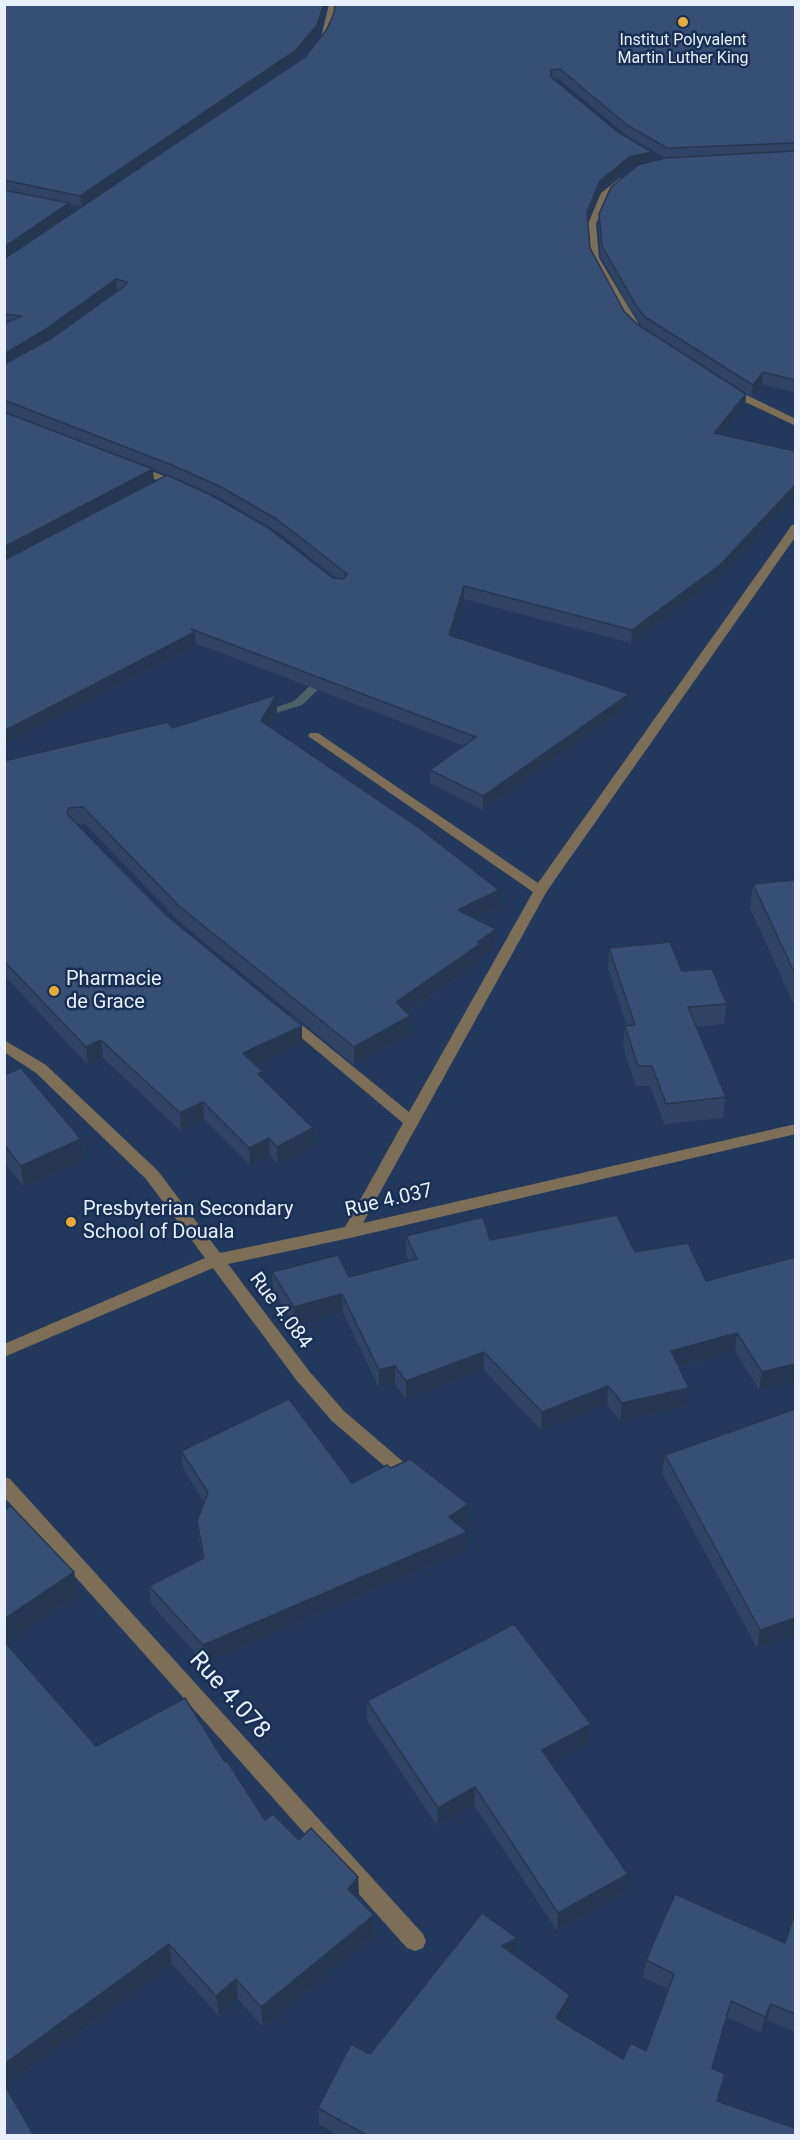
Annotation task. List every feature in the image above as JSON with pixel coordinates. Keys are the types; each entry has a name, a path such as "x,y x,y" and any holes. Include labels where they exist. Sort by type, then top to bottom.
{"street":[{"path":"314,52 326,33 333,4"},
{"path":"633,171 604,195 592,225 595,258 630,321 640,332"},
{"path":"716,383 741,398 795,423"},
{"path":"124,464 163,484 188,490"},
{"path":"350,1232 540,891 795,527"},
{"path":"314,736 459,833 540,891"},
{"path":"274,1010 411,1121"},
{"name":"Rue 4.084","path":"4,1045 41,1069 152,1175 303,1376 338,1416 402,1471"},
{"name":"Rue 4.037","path":"4,1351 216,1260 350,1232 795,1129"},
{"name":"Rue 4.078","path":"4,1484 415,1941"}],"building":[{"path":"4,4 324,4 317,25 296,50 80,196 4,180"},
{"path":"335,4 795,4 795,143 667,148 627,125 560,69 551,70 551,77 618,132 652,152 629,157 600,181 587,212 590,248 624,311 637,324 746,394 714,433 795,451 795,485 720,565 632,630 464,586 449,635 629,694 483,796 430,770 476,737 191,629 195,632 4,731 4,560 167,475 211,495 267,527 333,578 343,579 347,574 278,520 221,487 172,465 4,400 4,364 52,338 126,285 127,282 116,279 43,331 4,354 4,323 22,316 4,314 4,259 305,57 327,29"},
{"path":"795,151 795,380 763,372 753,385 645,317 602,246 599,214 611,187 638,165 665,158"},
{"path":"4,190 69,203 4,247"},
{"path":"4,412 153,469 4,547"},
{"path":"276,695 261,721 418,827 499,890 458,910 496,929 478,942 480,944 396,1002 410,1016 354,1047 179,906 83,807 69,808 67,813 69,816 166,915 302,1026 243,1053 263,1072 258,1074 313,1128 277,1147 269,1138 249,1148 203,1102 180,1113 101,1040 86,1047 4,961 4,761 168,722 172,728"},
{"path":"795,880 795,974 753,884"},
{"path":"670,942 682,971 712,969 727,1004 688,1007 726,1097 666,1104 652,1066 638,1066 625,1026 635,1025 609,948"},
{"path":"21,1068 81,1139 21,1166 4,1145 4,1075"},
{"path":"617,1215 635,1252 688,1243 706,1281 795,1257 795,1364 762,1372 737,1333 671,1351 689,1388 622,1403 608,1386 542,1412 484,1352 406,1381 395,1366 379,1370 342,1294 294,1307 272,1272 338,1255 349,1277 417,1259 406,1236 483,1217 490,1240"},
{"path":"289,1399 352,1483 387,1465 391,1468 410,1459 468,1504 449,1517 467,1532 203,1645 149,1586 204,1558 197,1521 208,1492 181,1451"},
{"path":"795,1409 795,1618 760,1630 665,1455"},
{"path":"11,1506 74,1572 4,1619 4,1510"},
{"path":"514,1624 591,1724 542,1750 628,1874 558,1913 475,1787 438,1808 367,1701"},
{"path":"4,1641 96,1746 185,1698 265,1820 273,1814 299,1840 311,1828 358,1877 348,1889 374,1915 261,2007 236,1979 216,1996 169,1944 4,2064"},
{"path":"675,1894 785,1943 795,1912 795,2014 771,2004 765,2017 731,2001 712,2068 725,2074 717,2101 795,2128 795,2136 368,2136 318,2108 351,2044 370,2054 482,1913 517,1938 502,1946 570,1995 556,2018 623,2059 631,2043 646,2051 674,1974 646,1960"},
{"path":"4,2084 34,2136 4,2136"}],"waterway":[{"path":"261,715 298,703 327,675"}],"place":[{"name":"Institut Polyvalent Martin Luther King","path":"683,22"},
{"name":"Pharmacie de Grace","path":"54,991"},
{"name":"Presbyterian Secondary School of Douala","path":"71,1222"}]}
